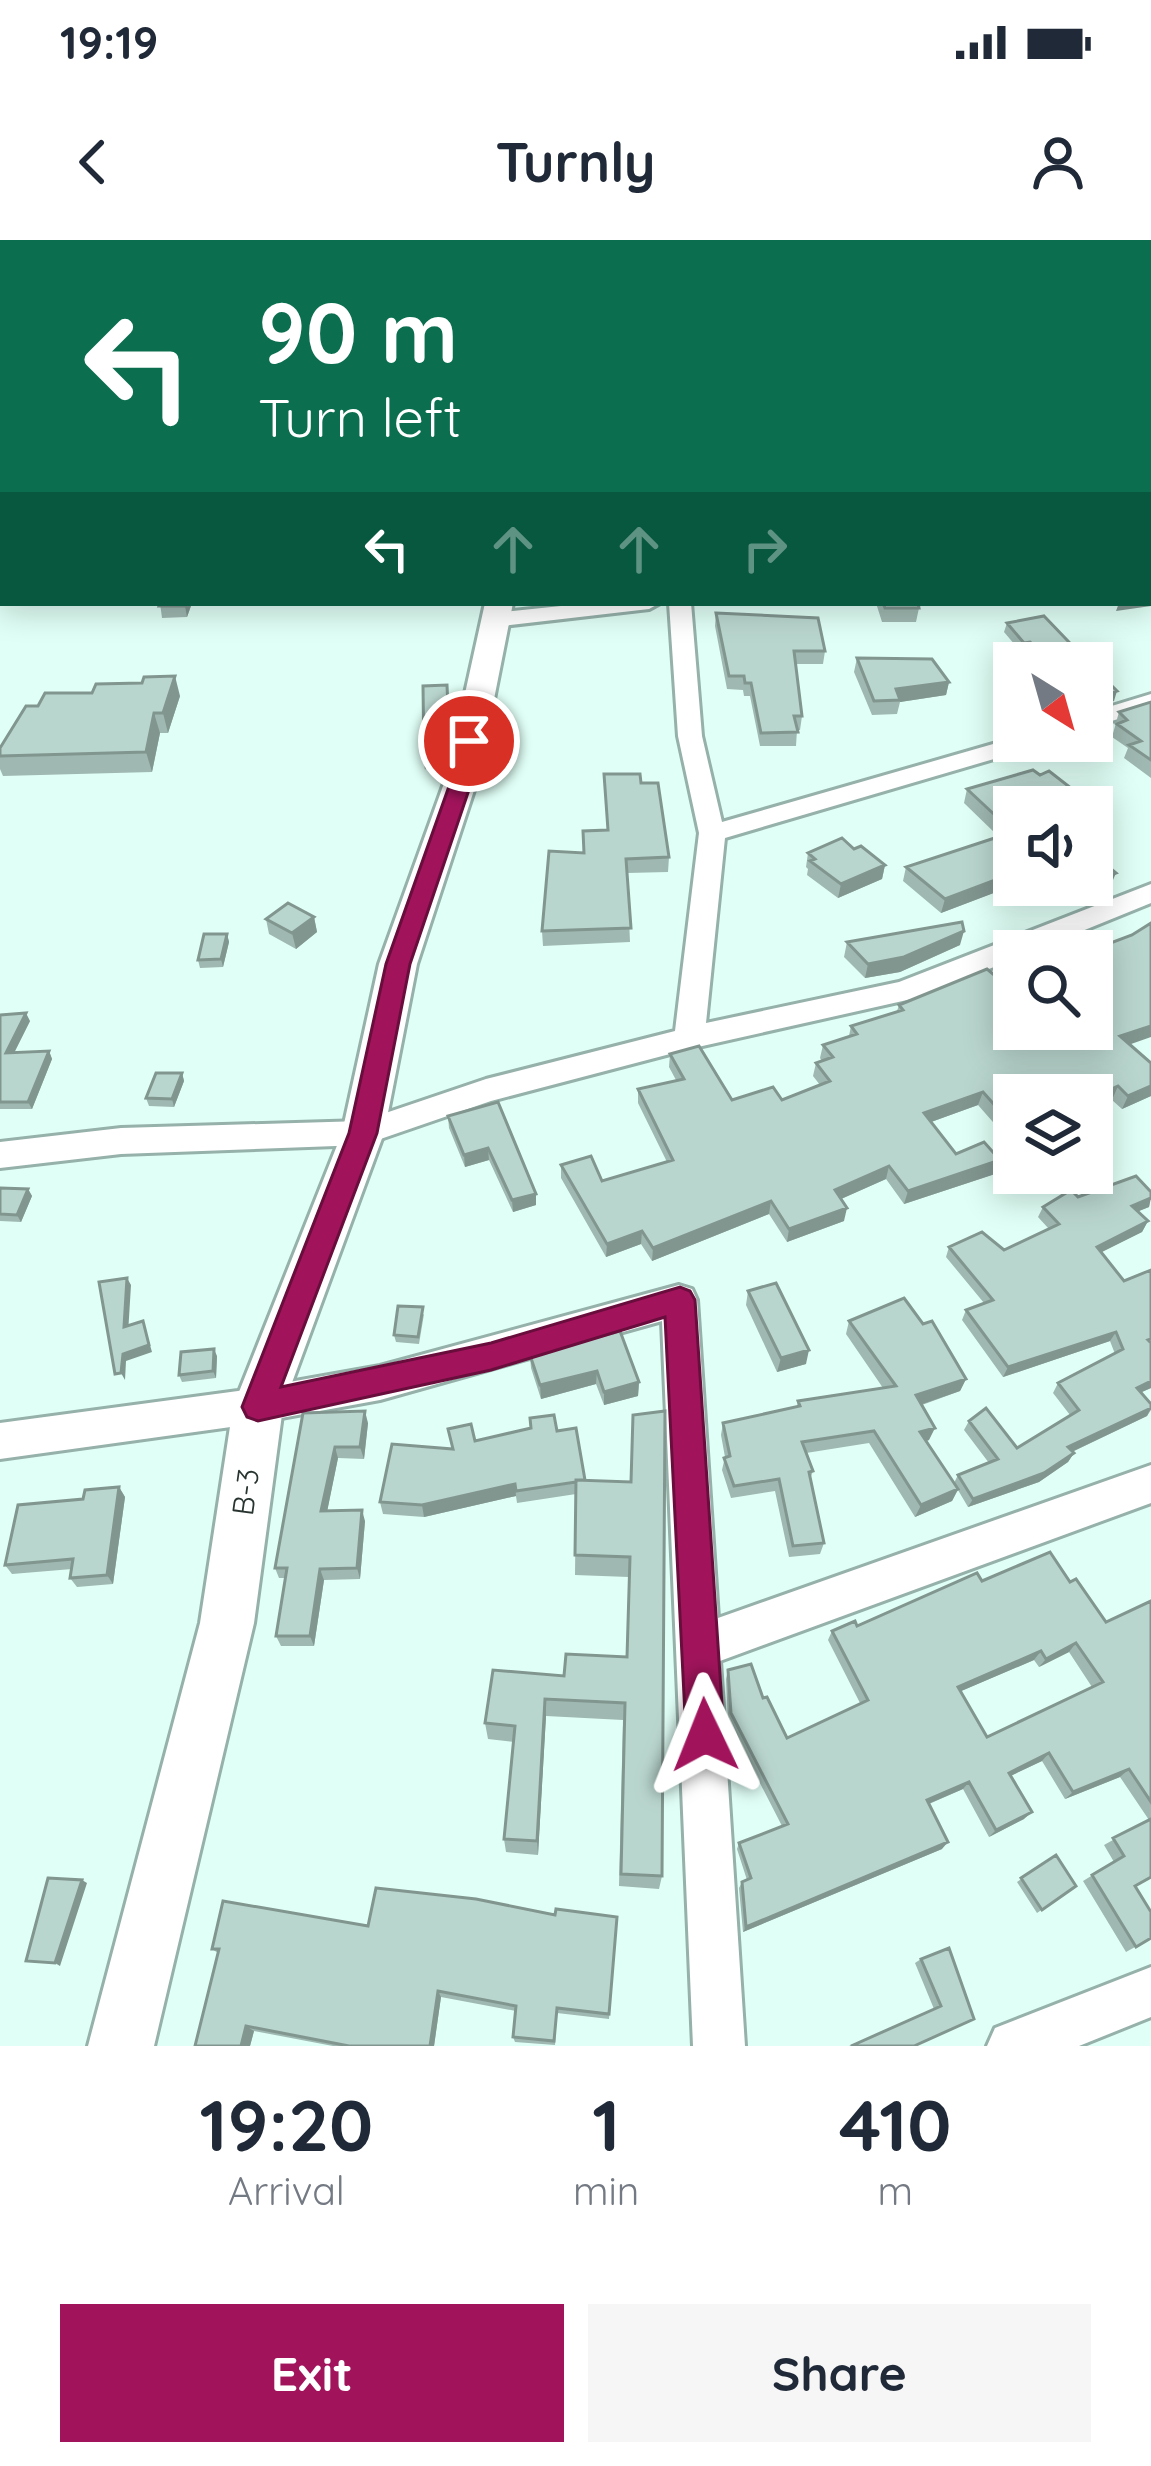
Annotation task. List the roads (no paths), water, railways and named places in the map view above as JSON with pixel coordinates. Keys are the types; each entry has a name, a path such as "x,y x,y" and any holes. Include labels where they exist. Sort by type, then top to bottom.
{"main road":[{"name":"B-3","path":"121,2046 227,1623 258,1407 363,1133 398,964 463,775 497,612"}],"street":[{"path":"497,612 599,606"},
{"path":"680,606 691,736 712,833 689,1038"},
{"path":"1113,713 1151,700"},
{"path":"712,833 993,751"},
{"path":"0,1155 121,1141 363,1133 486,1091 689,1038 905,991 1151,893"},
{"path":"0,1441 258,1407 491,1356 680,1300 719,2046"},
{"path":"701,1646 1151,1484"},
{"path":"1013,2046 1151,1992"}]}
